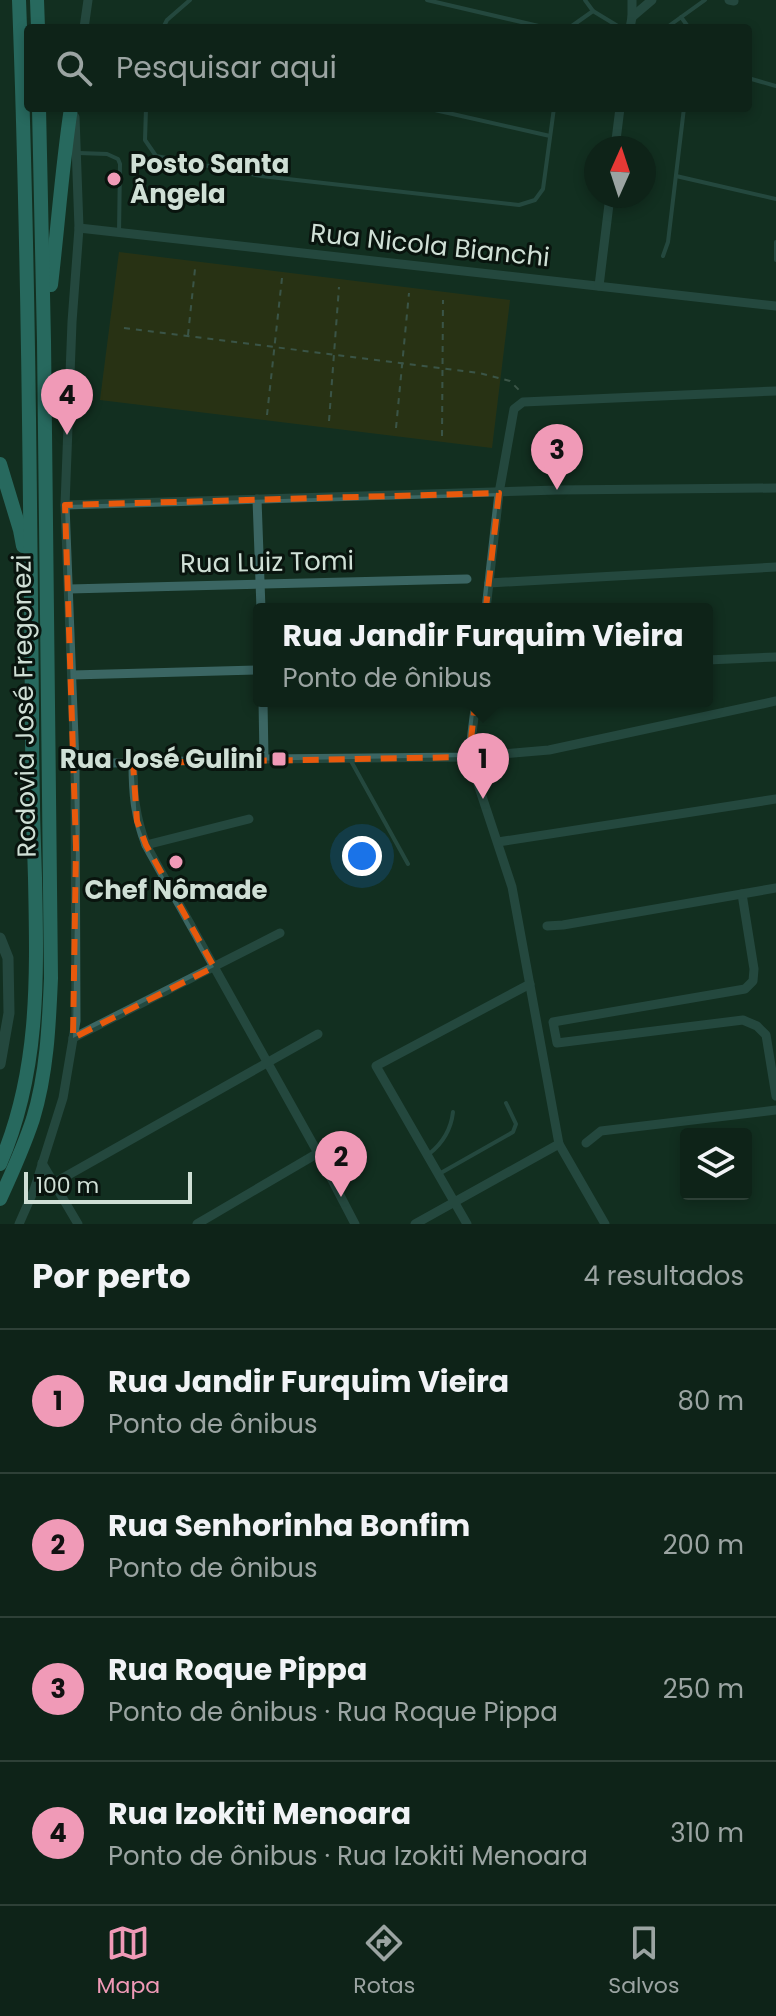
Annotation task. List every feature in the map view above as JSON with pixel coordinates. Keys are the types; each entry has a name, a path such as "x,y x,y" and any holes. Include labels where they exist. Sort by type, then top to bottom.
{"highway":[{"name":"Rodovia José Fregonezi","path":"0,1164 27,1075 37,978 25,166 19,0"},
{"path":"37,0 38,24"},
{"name":"Rodovia José Fregonezi","path":"0,1199 33,1117 43,1076 49,1032 51,978 39,112"},
{"path":"44,341 64,153 72,112"},
{"path":"0,464 20,530 31,602"}],"street":[{"path":"85,24 88,0"},
{"path":"87,14 95,0"},
{"path":"631,23 632,0"},
{"path":"631,23 652,0"},
{"path":"19,1224 63,1098 76,1021 75,764 65,505 79,228 73,112"},
{"path":"616,136 620,112"},
{"path":"599,286 609,208"},
{"name":"Rua Nicola Bianchi","path":"79,228 776,306"},
{"path":"487,603 499,493 514,409 523,402 776,391"},
{"path":"65,505 557,490 776,488"},
{"path":"257,499 261,603"},
{"path":"489,583 776,567"},
{"name":"Rua Luiz Tomi","path":"69,589 467,579"},
{"path":"713,660 776,657"},
{"path":"72,675 253,670"},
{"path":"75,764 469,757 549,750 776,701"},
{"path":"263,707 264,759"},
{"path":"475,707 469,757 512,887 559,1144 605,1224"},
{"path":"133,763 133,796 137,821 146,845 355,1224"},
{"path":"498,842 776,799"},
{"path":"146,845 249,819"},
{"path":"547,926 776,888"},
{"path":"742,894 754,969 753,981 745,989 553,1022 557,1043 743,1020 757,1026 766,1035 776,1096"},
{"path":"73,1038 280,933"},
{"path":"0,938 8,958 9,1013 0,1064"},
{"path":"467,1224 376,1066 530,984"},
{"path":"54,1183 318,1034"},
{"path":"586,1143 601,1131 776,1110"},
{"path":"415,1224 559,1144"},
{"path":"197,1224 318,1153"},
{"path":"42,1163 78,1224"}],"lane":[{"path":"165,24 190,0"},
{"path":"427,0 530,24"},
{"path":"585,0 593,11 614,24"},
{"path":"671,24 705,0"},
{"path":"575,24 593,11"},
{"path":"681,17 686,24"},
{"path":"752,79 776,86"},
{"path":"146,112 145,140 156,156 261,176 519,205 535,200 543,189 553,112"},
{"path":"444,112 550,136"},
{"path":"663,256 668,242 684,112"},
{"path":"76,153 107,154 118,159 119,233"},
{"path":"676,176 776,199"},
{"path":"776,242 776,260"},
{"path":"350,758 408,864"},
{"path":"439,1175 513,1132 516,1124 506,1103"},
{"path":"427,1156 443,1140 451,1126 453,1112"}],"path":[{"path":"188,336 195,269"},
{"path":"267,415 282,278"},
{"path":"329,421 339,287"},
{"path":"396,428 409,293"},
{"path":"442,436 443,300"},
{"path":"124,328 479,373 510,381 531,402"}],"highlighted area":[{"path":"499,493 469,757 133,763 137,821 146,845 214,967 73,1038 76,847 65,505"}],"shaded area":[{"path":"119,252 510,300 492,448 100,400"}],"place":[{"name":"Posto Santa Ângela","path":"114,179"},
{"name":"Rua Izokiti Menoara","path":"67,435"},
{"name":"Rua Roque Pippa","path":"557,490"},
{"name":"Rua José Gulini","path":"279,759"},
{"name":"Rua Jandir Furquim Vieira","path":"483,799"},
{"name":"Chef Nômade","path":"176,862"},
{"name":"Rua Senhorinha Bonfim","path":"341,1197"}]}
